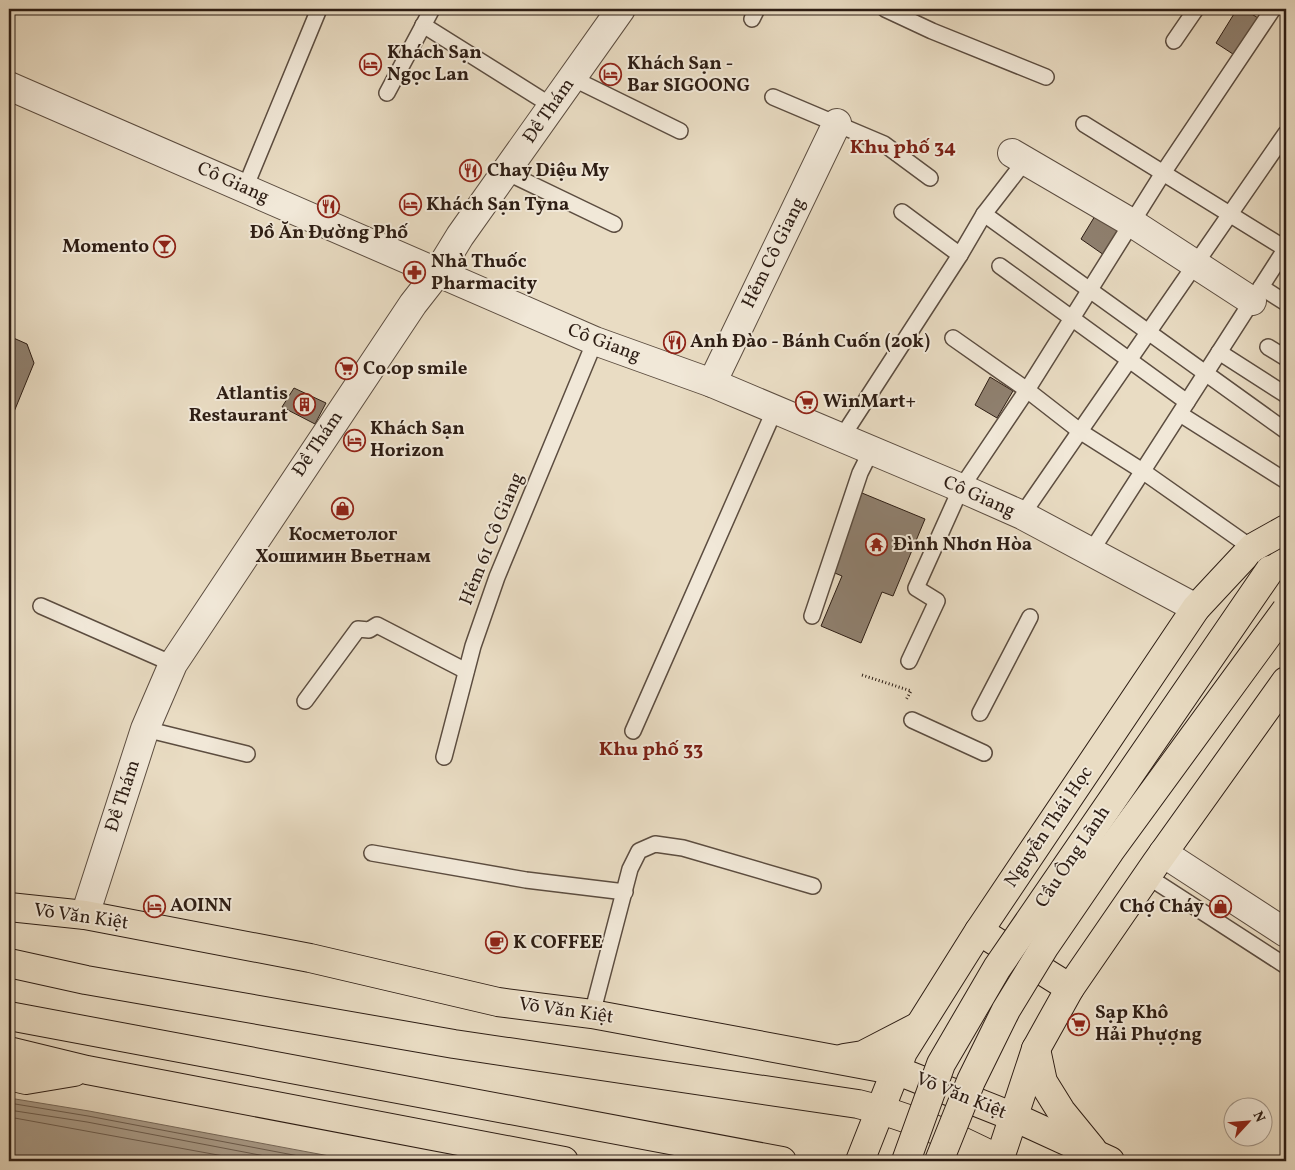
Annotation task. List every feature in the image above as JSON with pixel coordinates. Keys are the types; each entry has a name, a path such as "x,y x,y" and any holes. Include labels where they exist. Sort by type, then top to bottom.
{"main road":[{"name":"Nguyễn Thái Học","path":"860,1161 898,1071 903,1052 979,931 1196,608 1252,548 1286,529"},
{"name":"Cầu Ông Lãnh","path":"906,1161 941,1064 997,968 1270,570 1286,540"},
{"name":"Cầu Ông Lãnh","path":"939,1161 971,1081 1006,1010 1045,946 1110,851 1286,610"},
{"path":"9,963 86,980 454,1044 737,1085 880,1110 952,1135 1000,1161 1036,1049 1070,988 1163,853 1286,681"},
{"name":"Võ Văn Kiệt","path":"9,907 85,915 310,958 498,1002 592,1014 898,1071 1014,1117 1103,1157"},
{"path":"979,931 1070,988"},
{"path":"9,1016 782,1161"},
{"path":"836,1060 863,1055 920,1025"},
{"path":"1036,1049 1043,1082 1060,1111 1103,1157"},
{"path":"9,1051 87,1070 564,1161"},
{"path":"9,1076 26,1080 87,1070"}],"street":[{"name":"Ðề Thám","path":"85,915 145,729 173,664 291,484 413,304 438,272 621,9"},
{"name":"Cô Giang","path":"9,86 595,341 712,383 961,488 1022,516 1196,608"},
{"name":"Hẻm Cô Giang","path":"712,383 837,123"},
{"path":"1019,157 1132,223 1195,264 1256,294"},
{"path":"1163,853 1286,933"}],"lane":[{"path":"245,188 319,9"},
{"path":"387,94 432,9"},
{"path":"885,9 932,31 1046,76"},
{"path":"1174,40 1196,9"},
{"path":"909,661 937,602 916,588 961,488 1027,390 1163,173 1273,9"},
{"path":"423,25 552,106"},
{"path":"572,78 680,131"},
{"path":"773,97 884,144 930,178"},
{"path":"1084,124 1286,248 1184,408 1141,470 1090,553"},
{"path":"1022,516 1286,132"},
{"path":"842,437 960,255 1019,157"},
{"path":"506,172 614,224"},
{"path":"902,212 960,255"},
{"path":"984,214 1091,289 1205,374 1286,430"},
{"path":"1000,266 1129,361 1184,408 1286,481"},
{"path":"1256,294 1286,303"},
{"path":"953,338 1027,390 1081,432 1141,470 1252,548"},
{"name":"Hẻm 61 Cô Giang","path":"444,757 466,672 497,577 595,341"},
{"path":"1268,347 1286,358"},
{"path":"1219,352 1286,395"},
{"path":"632,731 775,409"},
{"path":"812,616 860,473 871,451"},
{"path":"41,606 173,664"},
{"path":"980,713 1030,617"},
{"path":"305,701 358,629 369,630 377,625 466,672"},
{"path":"912,720 984,753"},
{"path":"145,729 247,754"},
{"path":"592,1014 630,869 639,851 655,844 683,848 813,886"},
{"path":"372,853 526,880 625,892"},
{"path":"1147,876 1286,966"}],"path":[{"path":"862,675 911,691 904,706"}],"water":[{"path":"9,1098 89,1111 356,1161 9,1161"}],"building":[{"path":"1237,9 1243,9 1260,19 1236,56 1216,43"},
{"path":"1098,211 1125,225 1104,255 1081,239"},
{"path":"9,336 27,344 34,363 9,424"},
{"path":"990,377 1013,391 997,418 975,405"},
{"name":"Atlantis Restaurant","path":"294,388 326,403 315,424 282,407"},
{"name":"Đình Nhơn Hòa","path":"862,493 925,519 893,596 882,592 861,643 821,626 842,576 830,571"}],"place":[{"name":"Khách Sạn Ngọc Lan","path":"371,64"},
{"name":"Khách Sạn - Bar SIGOONG","path":"611,75"},
{"name":"Chay Diệu My","path":"471,171"},
{"name":"Khách Sạn Tyna","path":"410,205"},
{"name":"Đồ Ăn Đường Phố","path":"329,207"},
{"name":"Momento","path":"165,247"},
{"name":"Nhà Thuốc Pharmacity","path":"415,273"},
{"name":"Anh Đào - Bánh Cuốn (20k)","path":"674,342"},
{"name":"Co.op smile","path":"347,369"},
{"name":"WinMart+","path":"807,402"},
{"name":"Atlantis Restaurant","path":"304,405"},
{"name":"Khách Sạn Horizon","path":"354,440"},
{"name":"Косметолог Хошимин Вьетнам","path":"343,509"},
{"name":"Đình Nhơn Hòa","path":"877,545"},
{"name":"AOINN","path":"154,906"},
{"name":"Chợ Cháy","path":"1220,907"},
{"name":"K COFFEE","path":"497,943"},
{"name":"Sạp Khô Hải Phựợng","path":"1079,1024"}],"district":[{"name":"Khu phố 34","path":"903,148"},
{"name":"Khu phố 33","path":"651,750"}]}
